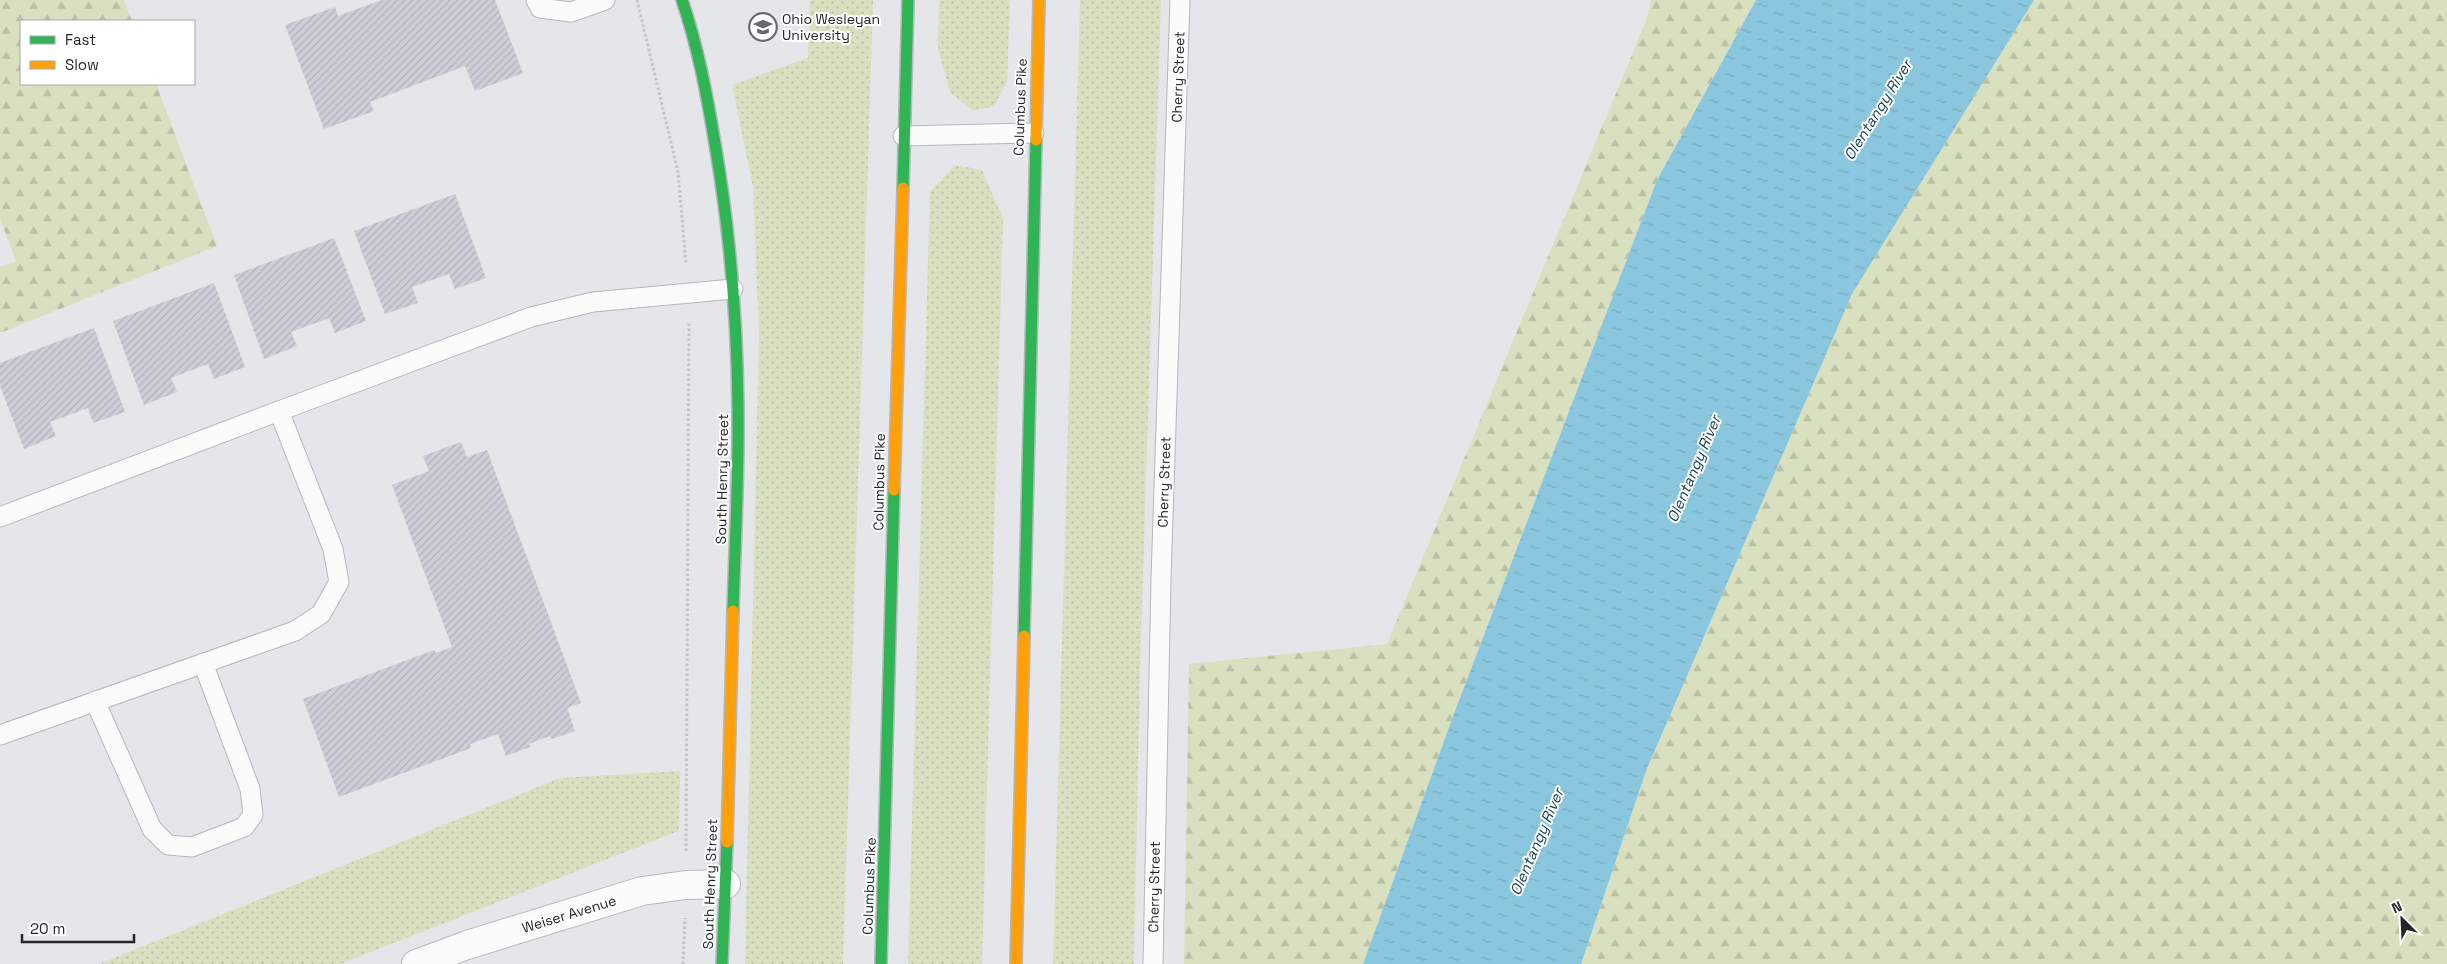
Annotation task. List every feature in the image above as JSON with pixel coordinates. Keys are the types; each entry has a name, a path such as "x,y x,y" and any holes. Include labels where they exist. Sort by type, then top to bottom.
{"main road":[{"name":"South Henry Street","path":"682,0 693,32 726,207 733,289 738,408 726,884 722,964"},
{"name":"Columbus Pike","path":"882,964 908,0"},
{"name":"Columbus Pike","path":"1016,964 1034,134 1039,0"}],"street":[{"name":"Weiser Avenue","path":"416,964 467,945 642,891 686,885 726,884"}],"lane":[{"path":"536,0 540,8 571,12 605,0"},
{"name":"Cherry Street","path":"1152,964 1161,580 1180,0"},
{"path":"903,136 1034,134"},
{"path":"0,517 531,317 593,302 733,289"},
{"path":"0,735 295,631 320,614 339,582 332,549 279,411"},
{"path":"96,701 152,829 168,845 192,847 244,827 253,815 250,789 203,663"}],"path":[{"path":"636,0 678,172 689,294 686,885 683,964"}],"green space":[{"path":"0,0 124,0 132,20 20,20 20,85 156,85 217,246 0,333 0,267 16,261 0,219"},
{"path":"810,0 873,0 843,964 745,964 759,335 753,187 732,85 808,58"},
{"path":"939,0 1010,0 1007,82 994,106 973,111 950,92 938,49"},
{"path":"1080,0 1161,0 1140,670 1134,964 1053,964"},
{"path":"1651,0 1756,0 1657,180 1452,719 1363,964 1184,964 1189,664 1387,644 1646,21"},
{"path":"2034,0 2447,0 2447,964 1581,964 1646,771 1852,294"},
{"path":"955,165 982,170 1003,218 982,964 908,964 930,192"},
{"path":"680,771 679,831 340,964 99,964 560,778"}],"water":[{"name":"Olentangy River","path":"1756,0 2034,0 1852,294 1646,771 1581,964 1363,964 1452,719 1657,180"}],"building":[{"path":"382,0 495,0 523,73 475,91 465,66 370,102 374,111 324,129 285,25 335,7 338,16"},
{"path":"455,194 486,278 455,289 449,274 412,287 418,303 385,314 354,231"},
{"path":"334,238 366,321 335,333 329,318 291,332 297,346 264,359 234,275"},
{"path":"214,283 245,367 214,379 208,364 171,378 177,392 144,405 113,321"},
{"path":"94,328 125,412 93,423 88,408 50,422 56,436 24,449 0,386 0,363"},
{"path":"461,442 467,457 487,450 581,703 567,708 575,731 552,739 550,736 529,744 530,747 506,756 498,734 470,744 471,748 339,797 303,699 434,650 436,653 452,647 392,485 429,471 423,456"}],"traffic: fast":[{"path":"682,0 697,53 709,107 725,209 732,275 738,432 733,611"},
{"path":"903,188 908,0"},
{"path":"1024,636 1036,140"},
{"path":"881,964 894,490"},
{"path":"722,964 727,842"}],"traffic: slow":[{"path":"1036,140 1039,0"},
{"path":"894,490 903,188"},
{"path":"727,842 733,611"},
{"path":"1016,964 1024,636"}],"place":[{"name":"Ohio Wesleyan University","path":"763,27"}]}
